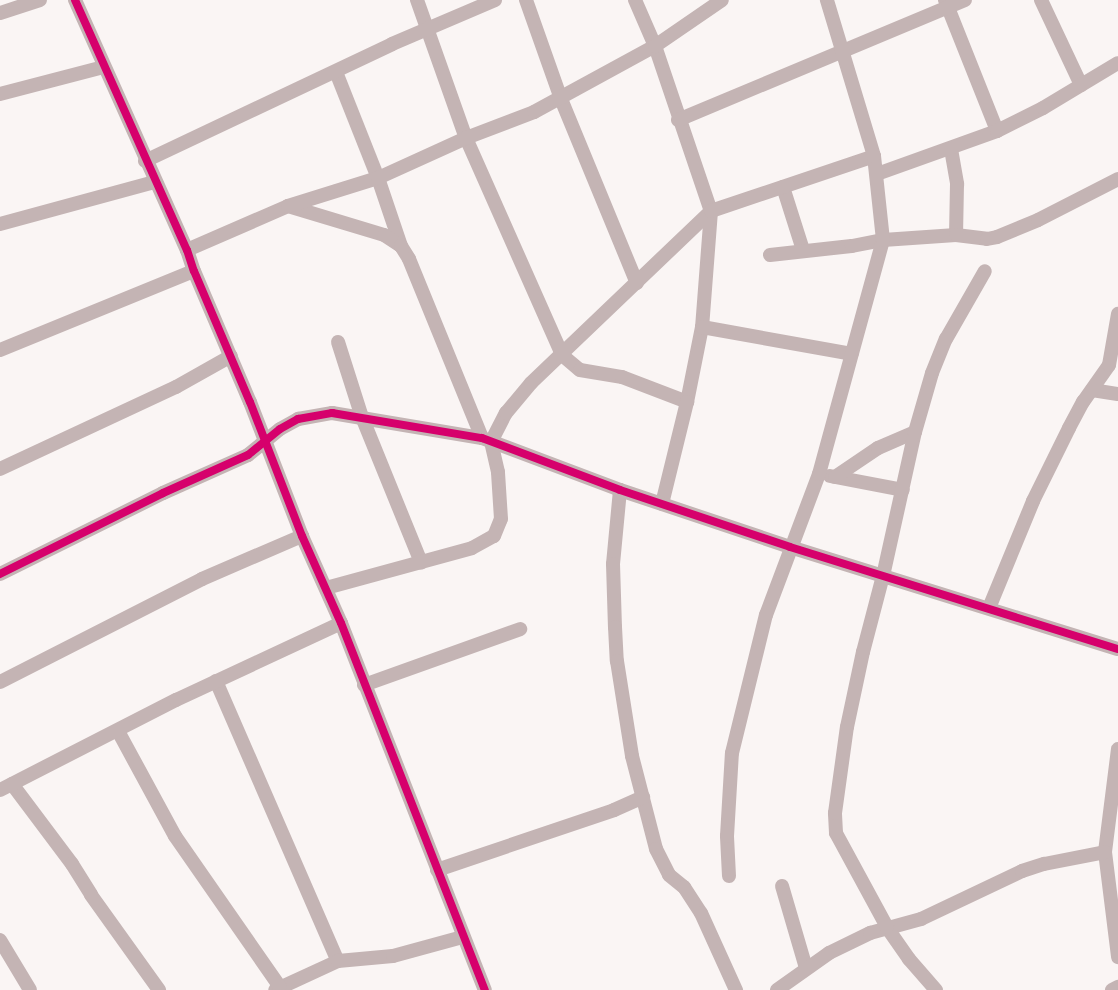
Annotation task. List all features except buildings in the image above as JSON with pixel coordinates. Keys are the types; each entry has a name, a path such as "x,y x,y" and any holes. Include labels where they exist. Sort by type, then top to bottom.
{"street":[{"path":"0,13 40,0"},
{"path":"76,0 145,161 187,250 302,536 326,588 485,990"},
{"path":"417,0 466,138 562,356 580,370 622,377 687,402"},
{"path":"145,161 208,129 336,72 426,29 495,0"},
{"path":"526,0 561,99 637,282"},
{"path":"635,0 655,46 678,120 711,211 702,327 687,402 662,504"},
{"path":"729,876 727,836 732,753 766,615 819,474 883,240 874,156 827,0"},
{"path":"678,120 844,52 946,3 965,0"},
{"path":"1041,0 1080,85"},
{"path":"187,250 288,206 378,178 466,138 561,99 655,46 715,2"},
{"path":"946,3 997,131"},
{"path":"877,174 997,131 1043,108 1118,64"},
{"path":"0,94 104,67"},
{"path":"326,588 472,548 494,536 501,519 498,472 487,440 409,259 401,246 378,178 336,72"},
{"path":"951,149 957,184 956,235"},
{"path":"487,440 513,403 711,211 874,156"},
{"path":"770,255 852,246 883,240 956,235 987,239 997,237 1038,220 1118,181"},
{"path":"0,224 155,182"},
{"path":"783,187 803,250"},
{"path":"288,206 384,236 401,246"},
{"path":"0,350 194,271"},
{"path":"936,990 909,959 887,927 843,848 834,824 847,727 915,432 932,373 946,339 985,271"},
{"path":"989,608 1034,501 1069,428 1092,390 1103,376 1112,357 1118,314"},
{"path":"702,327 852,354"},
{"path":"338,342 362,417 421,562"},
{"path":"0,470 203,374 230,356"},
{"path":"1092,390 1118,394"},
{"path":"0,574 163,493 248,455 280,429 298,420 332,413 487,440 620,490 790,547 1118,649"},
{"path":"834,477 866,454 915,432"},
{"path":"819,474 903,490"},
{"path":"620,490 613,564 617,661 632,756 656,849 669,875 684,887 701,913 736,990"},
{"path":"0,682 202,579 302,536"},
{"path":"159,990 91,895 72,864 6,787 216,681 340,623"},
{"path":"364,686 520,629"},
{"path":"216,681 338,961"},
{"path":"118,731 175,836 277,988 338,961 393,956 464,937"},
{"path":"1118,749 1104,852 1118,958"},
{"path":"436,870 614,810 643,797"},
{"path":"777,990 806,968 850,942 887,927 921,919 1022,871 1044,864 1104,852"},
{"path":"782,886 806,968"},
{"path":"0,940 30,990"},
{"path":"1112,990 1118,987"}],"cycle path":[{"path":"75,0 187,250 194,271 250,402 302,536 341,623 485,990"},
{"path":"0,574 163,493 248,455 280,429 298,419 332,413 482,438 620,490 790,547 1118,649"}]}
